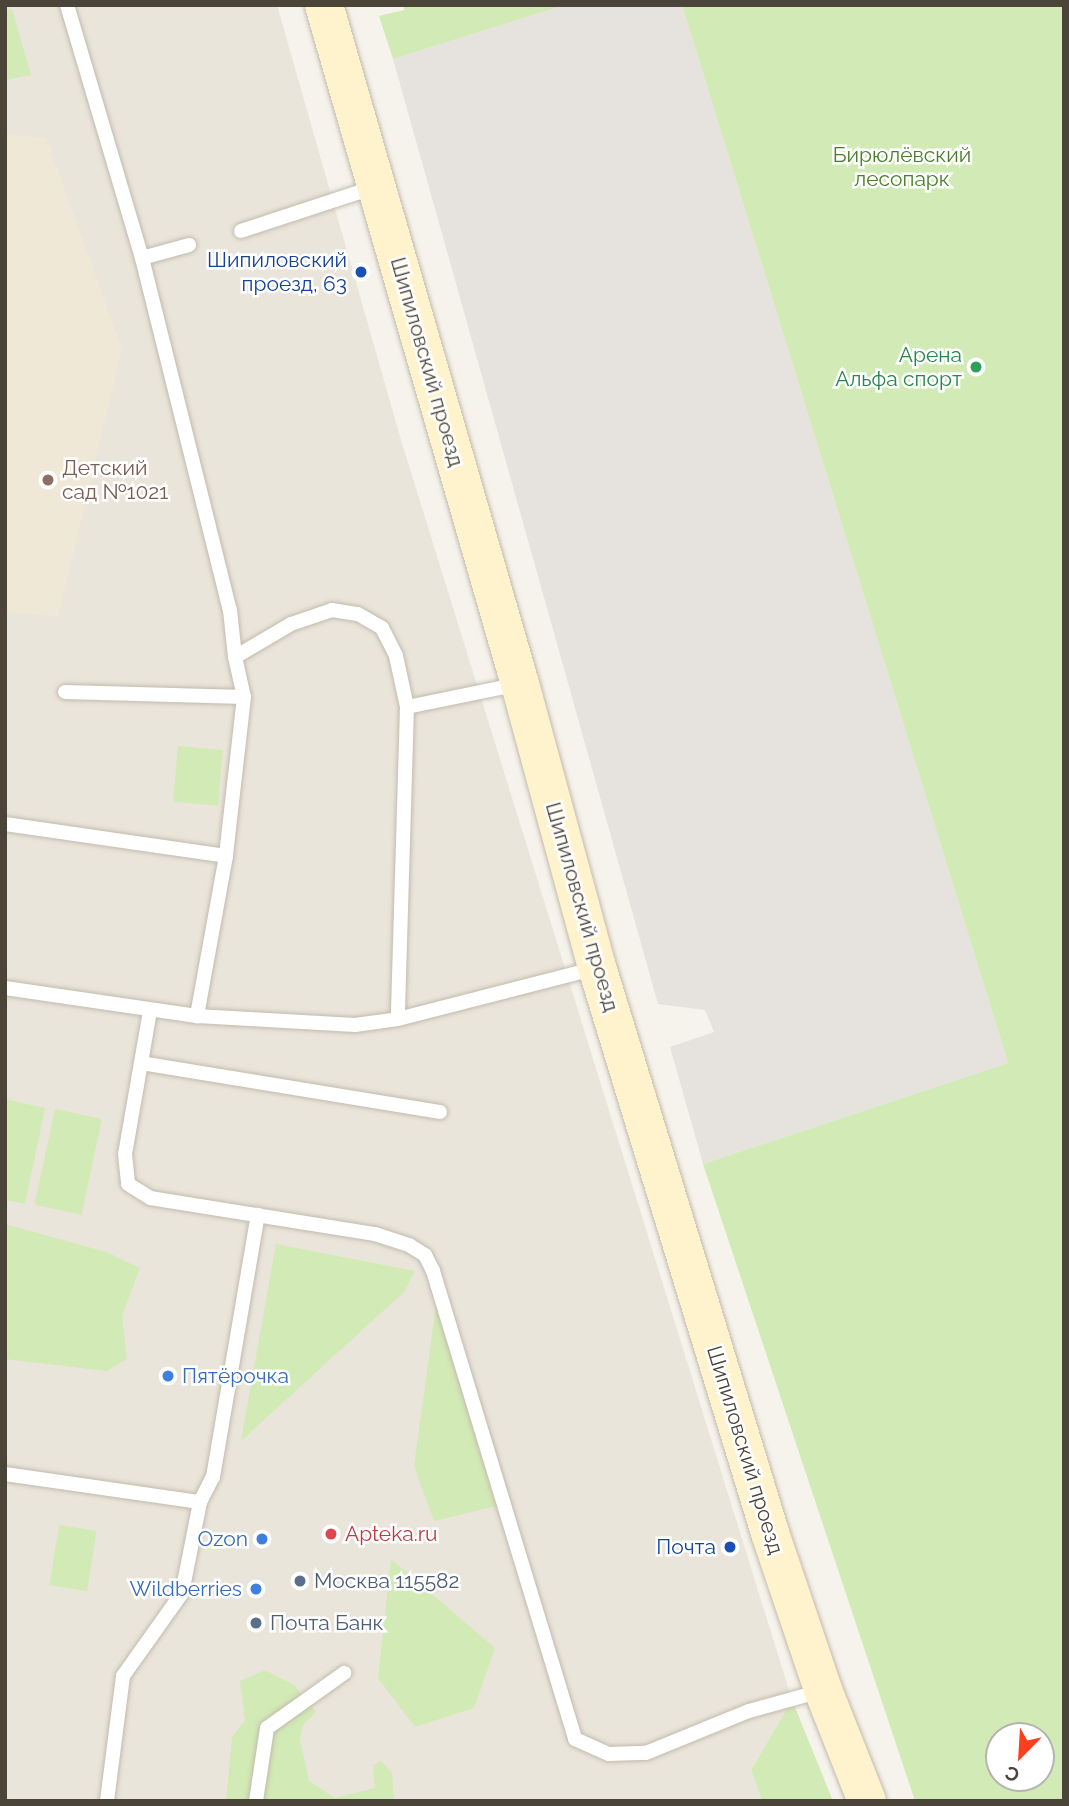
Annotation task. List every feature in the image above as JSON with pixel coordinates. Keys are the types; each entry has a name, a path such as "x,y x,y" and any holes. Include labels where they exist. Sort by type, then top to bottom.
{"main road":[{"name":"Шипиловский проезд","path":"324,5 520,684 597,967 735,1422 823,1690 867,1801"}],"lane":[{"path":"67,5 142,258 230,610 235,657 244,697 226,856 197,1016"},
{"path":"241,231 376,187"},
{"path":"142,258 189,245"},
{"path":"235,657 291,624 331,610 358,614 382,628 396,656 407,708 398,1019"},
{"path":"407,708 520,684"},
{"path":"65,692 244,697"},
{"path":"5,824 226,856"},
{"path":"5,988 197,1016 355,1024 398,1019 597,967"},
{"path":"150,1011 125,1154 128,1184 150,1198 375,1234 409,1245 425,1255 433,1271 575,1739 609,1754 646,1753 749,1711 823,1690"},
{"path":"141,1063 440,1112"},
{"path":"107,1801 123,1676 182,1593 200,1502 213,1477 258,1215"},
{"path":"5,1474 200,1502"},
{"path":"257,1801 267,1728 344,1673"}],"shaded area":[{"path":"5,5 277,5 401,440 792,1700 751,1770 762,1801 5,1801"},
{"path":"565,5 682,5 1008,1063 703,1164 670,1047 714,1032 705,1010 658,1004 393,59"},
{"name":"Детский сад №1021","path":"5,134 46,138 122,349 58,617 5,611"}],"green space":[{"path":"404,5 565,5 393,59 379,16 404,10"},
{"name":"Бирюлёвский лесопарк","path":"682,5 1064,5 1064,1801 915,1801 703,1164 1008,1063"},
{"path":"12,9 31,75 5,80 5,11"},
{"path":"178,746 223,750 218,806 173,802"},
{"path":"5,1099 45,1108 25,1204 5,1200"},
{"path":"55,1109 102,1119 82,1215 35,1205"},
{"path":"5,1224 106,1252 140,1268 122,1316 127,1359 107,1371 5,1359"},
{"path":"276,1244 415,1271 404,1292 241,1441"},
{"path":"436,1306 496,1506 434,1521 414,1466"},
{"path":"59,1525 97,1531 87,1591 49,1585"},
{"path":"391,1559 495,1648 474,1708 415,1727 378,1678"},
{"path":"265,1670 294,1685 316,1712 303,1725 300,1739 309,1781 335,1798 375,1788 373,1765 381,1761 392,1773 394,1801 226,1801 232,1737 245,1720 240,1681"},
{"path":"792,1700 833,1801 762,1801 751,1770"}],"place":[{"name":"Шипиловский проезд, 63","path":"361,272"},
{"name":"Арена Альфа спорт","path":"976,367"},
{"name":"Детский сад №1021","path":"48,480"},
{"name":"Пятёрочка","path":"168,1376"},
{"name":"Apteka.ru","path":"331,1534"},
{"name":"Ozon","path":"262,1539"},
{"name":"Почта","path":"730,1547"},
{"name":"Москва 115582","path":"300,1581"},
{"name":"Wildberries","path":"256,1589"},
{"name":"Почта Банк","path":"256,1623"}]}
